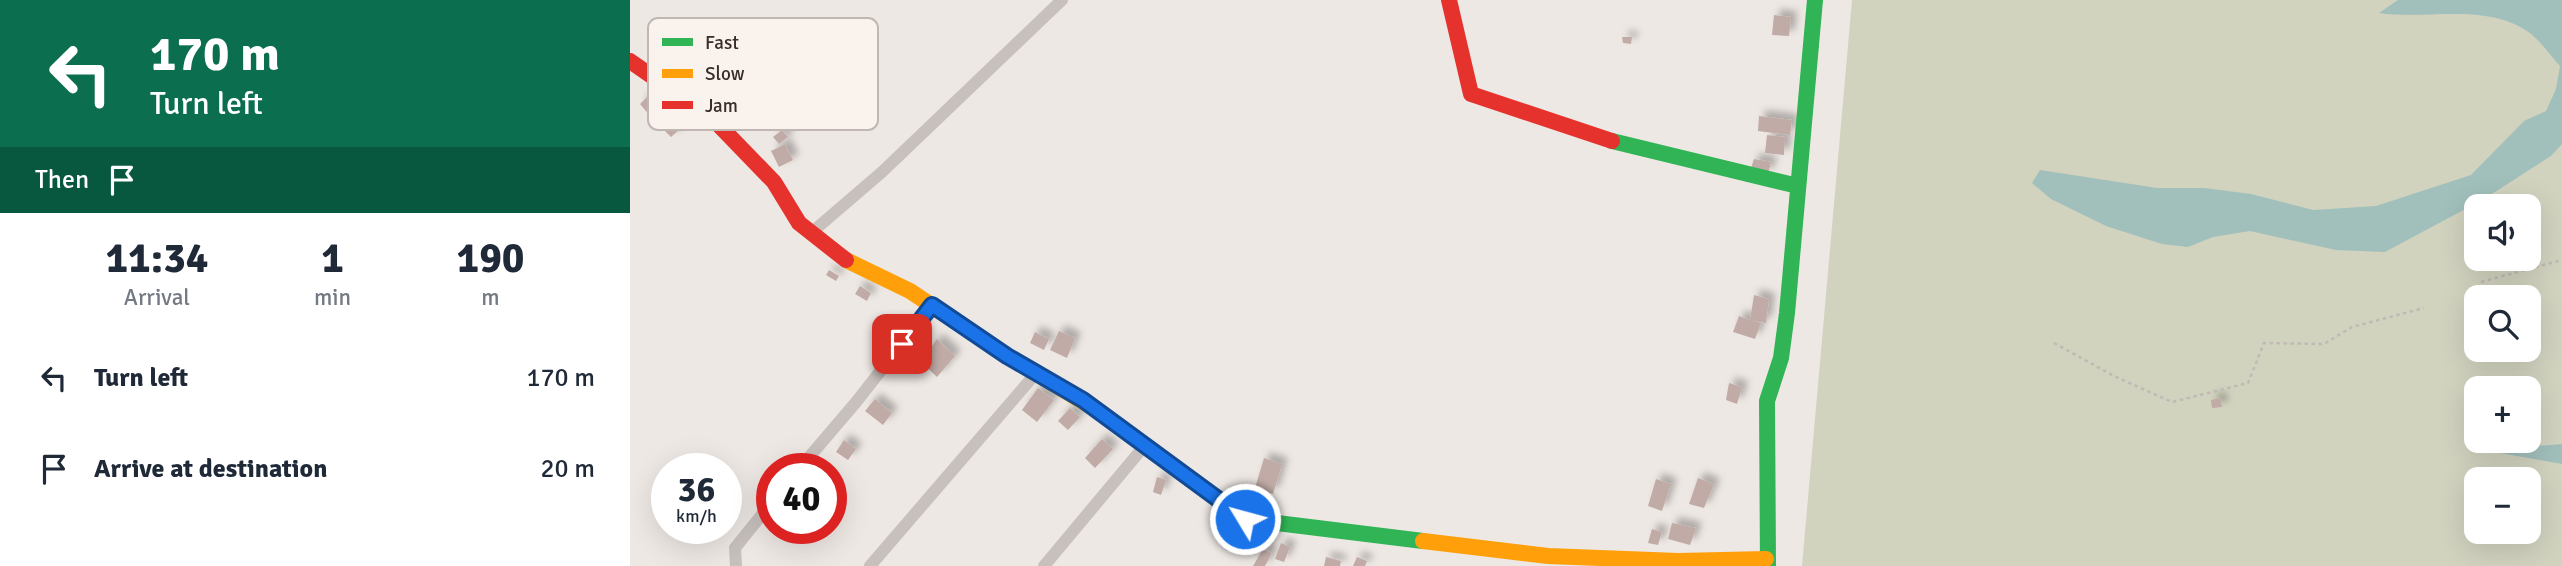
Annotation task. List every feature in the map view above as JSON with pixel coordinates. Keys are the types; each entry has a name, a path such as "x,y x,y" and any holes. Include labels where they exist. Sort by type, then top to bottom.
{"street":[{"path":"811,233 882,172 1062,0"},
{"path":"1449,0 1471,94 1636,149 1798,187"},
{"path":"725,130 774,182 799,223 849,263 910,291 1083,400 1245,519 1548,556 1767,562 1767,401 1781,358 1786,324 1815,0"},
{"path":"630,61 648,74"},
{"path":"813,453 932,305"},
{"path":"870,566 1037,372"},
{"path":"1044,566 1146,444"},
{"path":"736,566 736,548 756,522"}],"path":[{"path":"2481,282 2562,260"},
{"path":"2054,343 2114,376 2172,402 2248,383 2264,343 2324,344 2352,327 2424,308"}],"green space":[{"path":"1852,0 2562,0 2562,566 1802,566"}],"water":[{"path":"2398,0 2562,0 2562,144 2551,156 2492,194 2464,194 2464,210 2385,252 2336,250 2250,231 2213,237 2188,247 2162,244 2106,226 2051,199 2032,183 2040,170 2157,188 2204,188 2251,194 2313,210 2376,206 2471,175 2524,121 2546,111 2556,89 2560,66 2527,31 2492,17 2379,13"},
{"path":"2562,444 2562,464 2501,453 2541,453 2541,446"}],"building":[{"path":"1774,15 1791,17 1789,36 1772,35"},
{"path":"1622,37 1632,37 1631,44 1623,43"},
{"path":"647,97 648,114 640,104"},
{"path":"1759,116 1792,120 1790,135 1758,131"},
{"path":"664,130 679,130 671,137"},
{"path":"782,130 788,137 779,144 773,137"},
{"path":"1767,135 1785,137 1784,155 1765,153"},
{"path":"785,144 793,160 779,167 771,151"},
{"path":"1754,159 1771,162 1768,174 1750,171"},
{"path":"829,270 839,276 836,281 826,275"},
{"path":"860,286 871,293 867,301 855,294"},
{"path":"1754,295 1769,299 1766,323 1750,320"},
{"path":"1739,316 1761,323 1755,339 1733,332"},
{"path":"1059,331 1075,338 1067,358 1050,350"},
{"path":"1035,332 1049,339 1044,350 1030,343"},
{"path":"937,339 955,356 937,377 921,362"},
{"path":"1729,383 1742,387 1737,404 1726,400"},
{"path":"1038,388 1054,400 1037,422 1022,410"},
{"path":"2220,398 2222,407 2212,408 2211,400"},
{"path":"875,399 892,413 883,425 865,411"},
{"path":"1070,408 1080,417 1068,430 1058,421"},
{"path":"1102,439 1113,449 1095,468 1085,458"},
{"path":"844,440 856,449 848,460 847,453 836,452"},
{"path":"1264,458 1282,464 1273,494 1255,488"},
{"path":"1157,477 1166,480 1161,495 1153,492"},
{"path":"1698,478 1714,484 1704,508 1689,504"},
{"path":"1656,479 1671,484 1662,511 1648,506"},
{"path":"1672,523 1696,528 1690,545 1668,539"},
{"path":"1652,529 1662,532 1658,545 1648,543"},
{"path":"1245,536 1255,543 1248,554 1237,548"},
{"path":"1281,543 1290,547 1284,562 1275,559"},
{"path":"1263,549 1272,553 1265,566 1253,566"},
{"path":"1326,557 1341,561 1340,566 1324,566"},
{"path":"1357,557 1367,561 1365,566 1353,566"}],"traffic: fast":[{"path":"1768,566 1767,401 1781,358 1787,313 1815,0"},
{"path":"1612,141 1798,186"},
{"path":"1103,414 1245,519 1423,541"}],"traffic: slow":[{"path":"846,260 910,291 1007,356 1103,414"},
{"path":"1423,541 1548,556 1678,561 1766,559"}],"traffic: jam":[{"path":"1449,0 1471,94 1612,141"},
{"path":"630,61 648,74"},
{"path":"724,130 774,182 799,223 846,260"}],"route":[{"path":"902,344 932,305 1007,356 1083,400 1245,519"}]}
